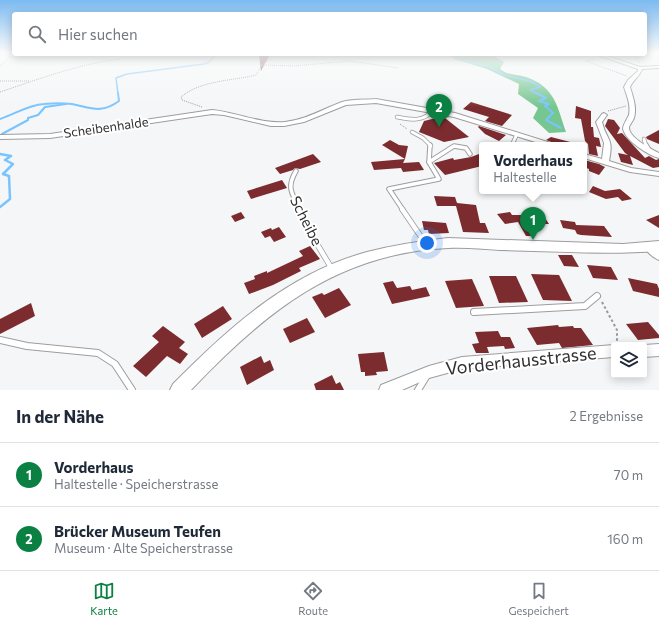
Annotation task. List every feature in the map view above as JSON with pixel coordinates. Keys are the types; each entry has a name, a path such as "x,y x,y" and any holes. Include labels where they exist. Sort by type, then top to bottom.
{"main road":[{"path":"179,390 241,329 269,306 300,285 332,269 363,258 426,244 490,244 656,250"}],"street":[{"path":"640,70 627,87 632,105 631,119 626,127 626,132 634,140 659,156"},
{"name":"Scheibenhalde","path":"0,138 50,136 212,112 224,113 271,124 284,124 302,121 345,103 359,101 391,102 434,110 468,118 542,142"},
{"path":"604,115 599,122 608,146 605,162"},
{"path":"587,157 644,173 659,174"},
{"path":"647,351 659,350"},
{"name":"Vorderhausstrasse","path":"386,390 429,372 462,363 611,351"}],"lane":[{"path":"397,117 422,120 428,118 434,110"},
{"path":"412,132 423,138 431,145 429,162 439,179 389,190 426,244"},
{"path":"513,142 517,134"},
{"path":"644,139 644,142 651,152"},
{"path":"429,162 454,146 466,148 470,154"},
{"name":"Scheibe","path":"296,171 290,181 293,195 308,229 332,269"},
{"path":"474,312 585,306 597,296"},
{"path":"0,340 27,346 98,353 116,364 132,390"},
{"name":"Vorderhausstrasse","path":"418,390 429,372"}],"path":[{"path":"0,92 71,70"},
{"path":"212,112 182,100 181,97 188,91 256,75 259,70"},
{"path":"611,70 633,78"},
{"path":"0,81 32,81"},
{"path":"604,115 602,113 632,105"},
{"path":"597,296 605,305 618,330 616,342"}],"green space":[{"path":"490,70 502,70 510,74 526,77 543,86 554,98 566,132 549,133 533,118 538,108 518,94 519,84"}],"building":[{"path":"471,102 512,115 502,126 485,121 489,117 463,109"},
{"path":"576,106 591,111 591,127 593,127 594,137 599,138 601,147 596,146 598,156 589,154 588,144 585,141 581,119 575,118"},
{"path":"440,117 445,118 469,137 444,142 419,132 424,121"},
{"path":"608,119 614,120 620,128 617,134 622,133 645,158 649,156 656,160 659,159 659,167 653,168 630,156 633,165 621,162 618,153 628,155 605,126"},
{"path":"479,126 506,135 499,141 485,134 478,127"},
{"path":"659,130 659,144 647,139 646,137"},
{"path":"551,137 570,142 551,142 546,140"},
{"path":"390,140 399,145 408,146 405,159 382,145"},
{"path":"313,154 321,162 300,169 295,168 280,174 275,168"},
{"path":"479,154 479,167 445,175 434,163 453,158 454,160"},
{"path":"405,159 403,163 419,162 424,170 403,172 401,168 374,170 371,162"},
{"path":"587,161 605,167 599,175 589,171 587,168"},
{"path":"282,180 287,188 251,199 247,191"},
{"path":"593,186 605,191 620,189 632,199 622,201 618,197 606,199 589,192"},
{"path":"434,196 455,197 457,203 476,205 480,223 485,223 489,233 463,232 456,206 437,206"},
{"path":"241,212 245,218 235,222 231,216"},
{"path":"510,212 512,215 543,215 549,224 528,224 535,236 526,236 518,222 505,224 497,214"},
{"path":"659,215 659,228 646,220"},
{"path":"560,220 575,222 576,225 604,226 612,237 577,234 575,230 563,228"},
{"path":"422,221 446,223 449,233 429,234 428,230 424,230"},
{"path":"279,227 286,237 274,242 270,236 265,238 261,232 271,228 272,230"},
{"path":"310,246 320,259 299,268 301,271 273,285 249,294 244,283 255,279 254,276 267,271 267,273 303,256 299,251"},
{"path":"558,255 572,255 579,267 564,266"},
{"path":"587,265 611,267 618,280 593,278"},
{"path":"531,274 559,275 572,301 543,300"},
{"path":"489,276 516,276 528,302 499,303"},
{"path":"628,278 657,284 659,289 659,297 633,291"},
{"path":"472,279 484,306 456,308 445,281"},
{"path":"393,281 397,288 410,286 412,290 426,287 430,296 392,304 383,283"},
{"path":"339,288 351,305 325,318 312,297 322,293 324,295"},
{"path":"31,303 35,316 0,334 0,319"},
{"path":"223,306 232,319 202,338 194,324"},
{"path":"307,318 315,332 290,343 283,329"},
{"path":"648,322 659,335 659,338 638,340 626,324"},
{"path":"558,325 559,327 573,326 574,328 581,328 593,345 562,348 559,343 537,345 527,328"},
{"path":"163,326 185,342 179,348 188,354 180,364 167,356 146,377 133,366 159,342 152,336"},
{"path":"498,331 501,337 510,337 515,348 505,349 504,346 487,347 489,353 476,353 472,344 479,343 475,332"},
{"path":"384,352 388,371 376,372 377,375 365,376 365,372 361,372 358,354"},
{"path":"261,356 264,363 270,360 274,370 247,385 240,367"},
{"path":"332,375 336,384 340,382 344,390 316,390 314,384"}],"waterway":[{"path":"118,94 116,78 127,74 156,70"},
{"path":"496,70 504,75 533,82 540,87 530,90 546,98 539,101 549,104 545,106 553,113 546,120 561,128"},
{"path":"0,119 27,108 44,104 72,104 96,109 107,108 119,101 118,93"},
{"path":"2,134 28,120 28,118 38,115 45,107 66,104"},
{"path":"0,154 11,156 5,160 13,164 3,174 9,176 10,199 0,207"}],"place":[{"name":"Brücker Museum Teufen","path":"439,127"},
{"name":"Vorderhaus","path":"533,240"}]}
